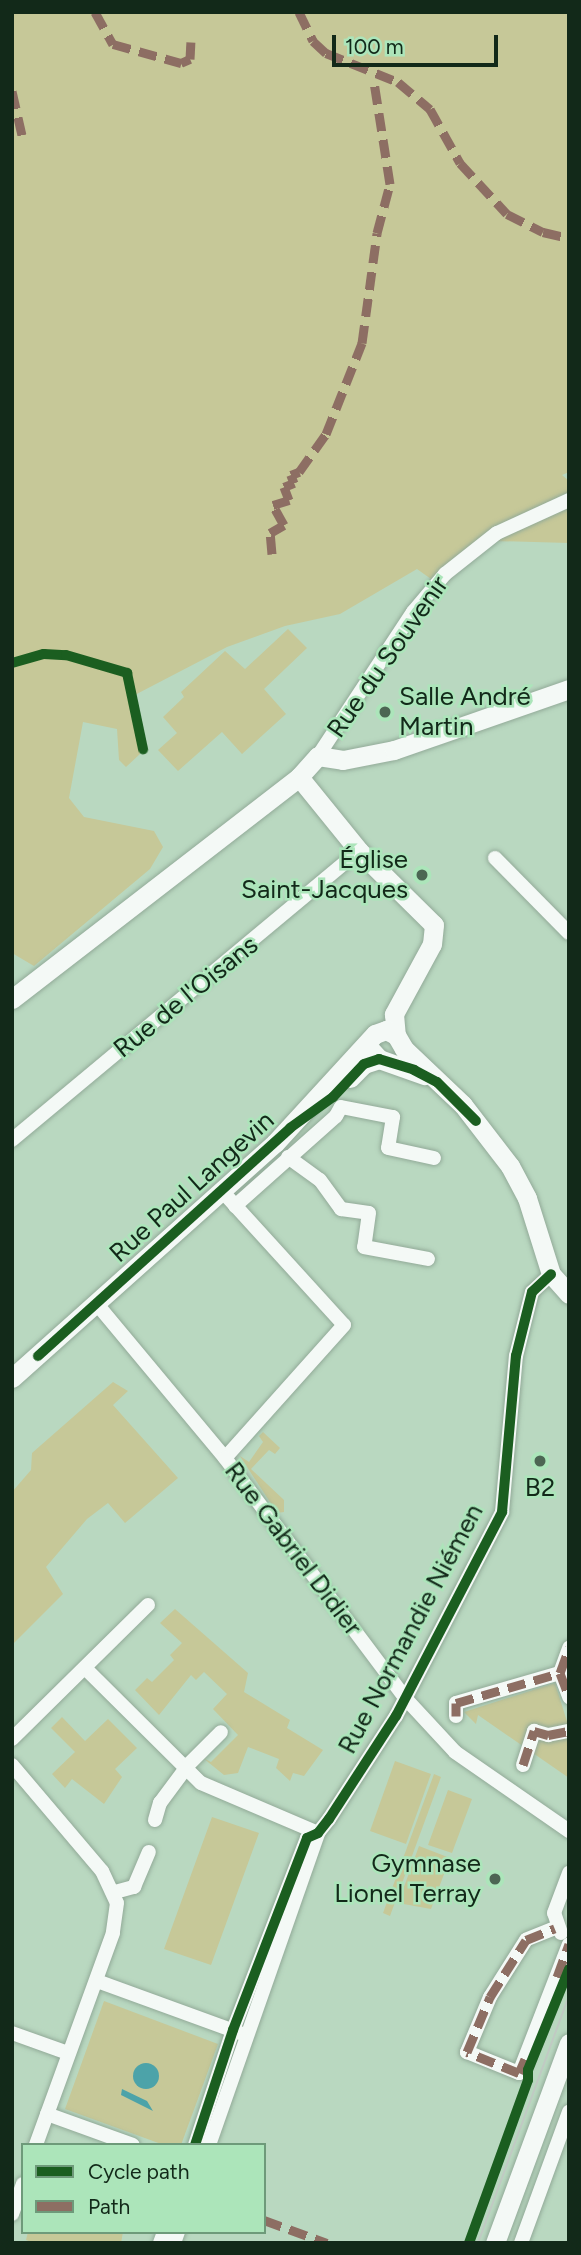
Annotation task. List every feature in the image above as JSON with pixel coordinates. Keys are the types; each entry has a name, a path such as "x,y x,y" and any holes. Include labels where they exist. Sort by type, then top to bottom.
{"street":[{"name":"Rue du Souvenir","path":"318,756 413,612 445,574 497,533 569,500"},
{"path":"12,999 299,777 318,756 343,760 394,750 569,689"},
{"path":"299,777 359,851 434,925 432,944 394,1014 398,1037 396,1056 383,1060"},
{"name":"Rue de l'Oisans","path":"12,1140 359,851"},
{"path":"495,858 569,933"},
{"name":"Rue Paul Langevin","path":"334,1097 373,1036 400,1001"},
{"path":"437,1082 383,1060 372,1052 373,1036 386,1030 398,1037 437,1082 463,1105 510,1166 527,1198 551,1274 569,1294"},
{"name":"Rue Paul Langevin","path":"12,1378 290,1128 334,1097 359,1067 383,1060"},
{"path":"235,1206 336,1116 334,1097 393,1117 388,1148 434,1158"},
{"name":"Rue Paul Langevin","path":"288,1157 320,1180 341,1209 369,1213 364,1247 428,1259"},
{"path":"222,1191 344,1325 225,1458"},
{"name":"Rue Normandie Niémen","path":"210,2143 318,1833 405,1699 502,1512 516,1356 532,1292 551,1274"},
{"name":"Rue Gabriel Didier","path":"96,1303 225,1458 405,1699 455,1752 568,1833"},
{"path":"12,1739 148,1605"},
{"path":"569,1648 560,1672 569,1697"},
{"path":"85,1668 186,1770 214,1792 318,1833"},
{"path":"456,1716 456,1703 560,1672"},
{"path":"523,1765 534,1731 548,1735 569,1731"},
{"path":"155,1820 160,1802 221,1732"},
{"path":"12,1765 115,1892 117,1921 37,2143"},
{"name":"Rue Normandie Niémen","path":"196,2143 233,2030 307,1838 318,1833"},
{"path":"115,1892 134,1887 149,1852"},
{"path":"555,1928 554,1913 569,1873"},
{"path":"555,1928 569,1938"},
{"path":"555,1928 526,1940 490,1997 467,2052 519,2073 569,1944"},
{"path":"97,1981 249,2036"},
{"path":"12,2033 68,2053"},
{"path":"495,2243 569,2043"},
{"path":"504,2243 569,2067"},
{"path":"521,2243 569,2112"},
{"path":"47,2114 127,2143"},
{"path":"12,2214 21,2189"}],"green space":[{"path":"12,12 569,12 569,472 562,475 569,481 569,492 490,532 431,579 417,569 340,614 285,626 227,647 129,698 140,754 126,767 119,760 117,729 83,722 69,798 84,817 154,831 163,847 150,869 34,966 12,953"},
{"path":"569,508 569,543 494,541"},
{"path":"288,629 307,648 264,689 286,714 242,754 222,732 178,771 158,750 177,733 163,717 184,697 181,692 225,651 245,669"},
{"path":"113,1382 128,1391 113,1405 178,1478 125,1523 108,1503 87,1519 46,1567 63,1594 12,1645 12,1492 31,1470 32,1453"},
{"path":"263,1432 280,1448 275,1454 269,1450 251,1469 284,1500 284,1512 277,1513 240,1456 249,1462 263,1442 259,1436"},
{"path":"175,1609 248,1673 244,1692 290,1720 287,1728 323,1750 304,1776 293,1773 290,1781 276,1768 279,1759 248,1747 238,1773 224,1775 203,1758 211,1762 238,1735 213,1709 227,1694 204,1672 196,1680 191,1675 159,1715 135,1690 147,1678 152,1682 174,1660 170,1655 182,1643 160,1623"},
{"path":"555,1683 569,1728 569,1778 478,1715 476,1724 464,1712"},
{"path":"62,1717 85,1741 108,1719 137,1748 115,1769 122,1777 104,1804 72,1779 65,1788 52,1774 75,1752 51,1728"},
{"path":"395,1761 431,1774 406,1844 370,1831"},
{"path":"434,1774 441,1777 390,1916 383,1913"},
{"path":"448,1790 472,1799 452,1853 428,1845"},
{"path":"212,1817 259,1833 211,1965 164,1949"},
{"path":"419,1846 450,1858 431,1909 398,1903"},
{"path":"104,2001 218,2044 182,2143 158,2143 65,2109"},
{"path":"28,2234 123,2234 121,2243 34,2243 26,2240"}],"water":[{"path":"146,2063 155,2067 159,2076 155,2085 146,2089 137,2085 133,2076 137,2067"},
{"path":"122,2089 147,2101 153,2111 121,2095"}],"tram line":[{"path":"478,2243 569,1996"}],"marked path":[{"path":"95,12 113,44 181,63 190,59 191,42"},
{"path":"299,12 313,41 326,53 398,82 430,109 460,163 507,214 543,232 569,238"},
{"path":"272,554 270,533 284,525 273,505 289,500 284,487 294,483 291,475 299,472 326,434 362,343 377,233 390,184 374,82"},
{"path":"12,91 22,135"},
{"path":"560,1673 569,1648"},
{"path":"560,1673 569,1697"},
{"path":"456,1716 456,1703 560,1673"},
{"path":"523,1765 534,1731 548,1735 569,1731"},
{"path":"525,2059 519,2073 467,2052 490,1997 526,1940 555,1928"},
{"path":"557,1977 569,1944"},
{"path":"266,2221 327,2243"}],"cycle path":[{"path":"12,663 44,654 66,655 127,673 143,749"},
{"path":"38,1356 290,1128 333,1097 364,1064 379,1059 414,1070 437,1082 476,1121"},
{"path":"196,2143 233,2030 307,1838 318,1833 329,1819 396,1716 502,1512 516,1356 532,1292 551,1274"},
{"path":"469,2243 528,2080 528,2070 569,1969"}],"place":[{"name":"Salle André Martin","path":"385,712"},
{"name":"Église Saint-Jacques","path":"422,875"},
{"name":"B2","path":"540,1461"},
{"name":"Gymnase Lionel Terray","path":"495,1879"}]}
